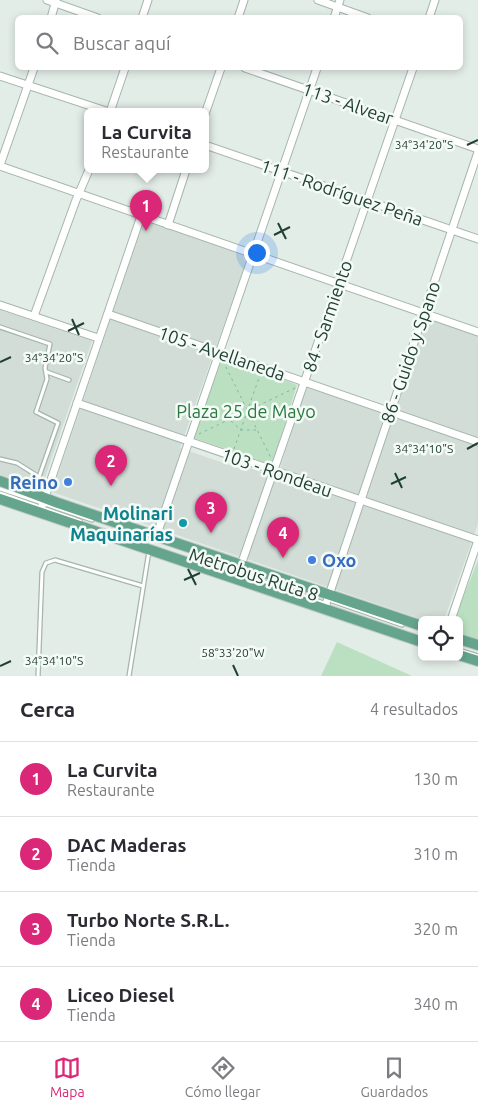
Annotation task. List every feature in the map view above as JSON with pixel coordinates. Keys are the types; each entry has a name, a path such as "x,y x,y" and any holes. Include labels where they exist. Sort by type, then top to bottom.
{"main road":[{"path":"0,481 42,505 148,551 326,602 418,625"},
{"path":"0,499 42,505 156,537 241,565 326,602 418,638"},
{"path":"463,640 478,645"},
{"path":"463,656 478,660"}],"street":[{"path":"47,0 56,1 91,15"},
{"path":"143,15 148,0"},
{"path":"239,15 244,0"},
{"path":"318,0 339,3 362,15"},
{"path":"431,15 436,0"},
{"path":"52,15 56,1"},
{"path":"335,15 339,3"},
{"path":"33,70 0,166 478,332"},
{"path":"110,108 124,70"},
{"path":"207,108 220,70"},
{"name":"113 - Alvear","path":"251,70 395,119 478,150"},
{"path":"156,537 316,70"},
{"name":"84 - Sarmiento","path":"241,565 412,70"},
{"path":"0,76 97,108"},
{"name":"111 - Rodríguez Peña","path":"209,146 478,239"},
{"name":"86 - Guido y Spano","path":"326,602 478,150"},
{"path":"34,316 88,173"},
{"path":"168,225 185,173"},
{"path":"42,505 141,216"},
{"path":"0,305 98,338"},
{"name":"105 - Avellaneda","path":"108,314 478,442"},
{"name":"103 - Rondeau","path":"77,403 189,439 478,540"},
{"path":"452,616 478,540"}],"lane":[{"path":"0,327 49,343 47,379 36,412 58,424 40,477 30,474 17,463 0,459"},
{"path":"46,372 69,380"},
{"path":"0,485 32,496 42,505"},
{"name":"Metrobus Ruta 8","path":"0,491 326,602 418,638"},
{"name":"Metrobus Ruta 8","path":"42,505 326,602 418,630"},
{"path":"129,676 148,551"},
{"path":"38,676 42,572 46,563 55,560 143,586"},
{"path":"463,645 478,650"},
{"path":"463,651 478,656"}],"path":[{"path":"219,353 275,469"},
{"path":"232,455 263,367"},
{"path":"189,439 304,382"},
{"path":"230,420 241,430 257,430"}],"shaded area":[{"path":"147,222 249,254 180,448 247,471 248,467 264,473 265,477 276,481 306,386 392,417 427,316 478,336 478,524 445,616 418,616 418,618 52,492 143,224"},
{"path":"0,310 92,341 41,489 0,475"}],"green space":[{"name":"Plaza 25 de Mayo","path":"222,356 297,385 272,465 194,438"},
{"path":"478,560 478,640 463,636 463,616 456,616"},
{"path":"337,642 412,676 321,676"}],"place":[{"name":"La Curvita","path":"146,231"},
{"name":"Reino","path":"68,482"},
{"name":"DAC Maderas","path":"111,486"},
{"name":"Molinari Maquinarías","path":"183,523"},
{"name":"Turbo Norte S.R.L.","path":"211,533"},
{"name":"Liceo Diesel","path":"283,558"},
{"name":"Oxo","path":"312,560"}]}
